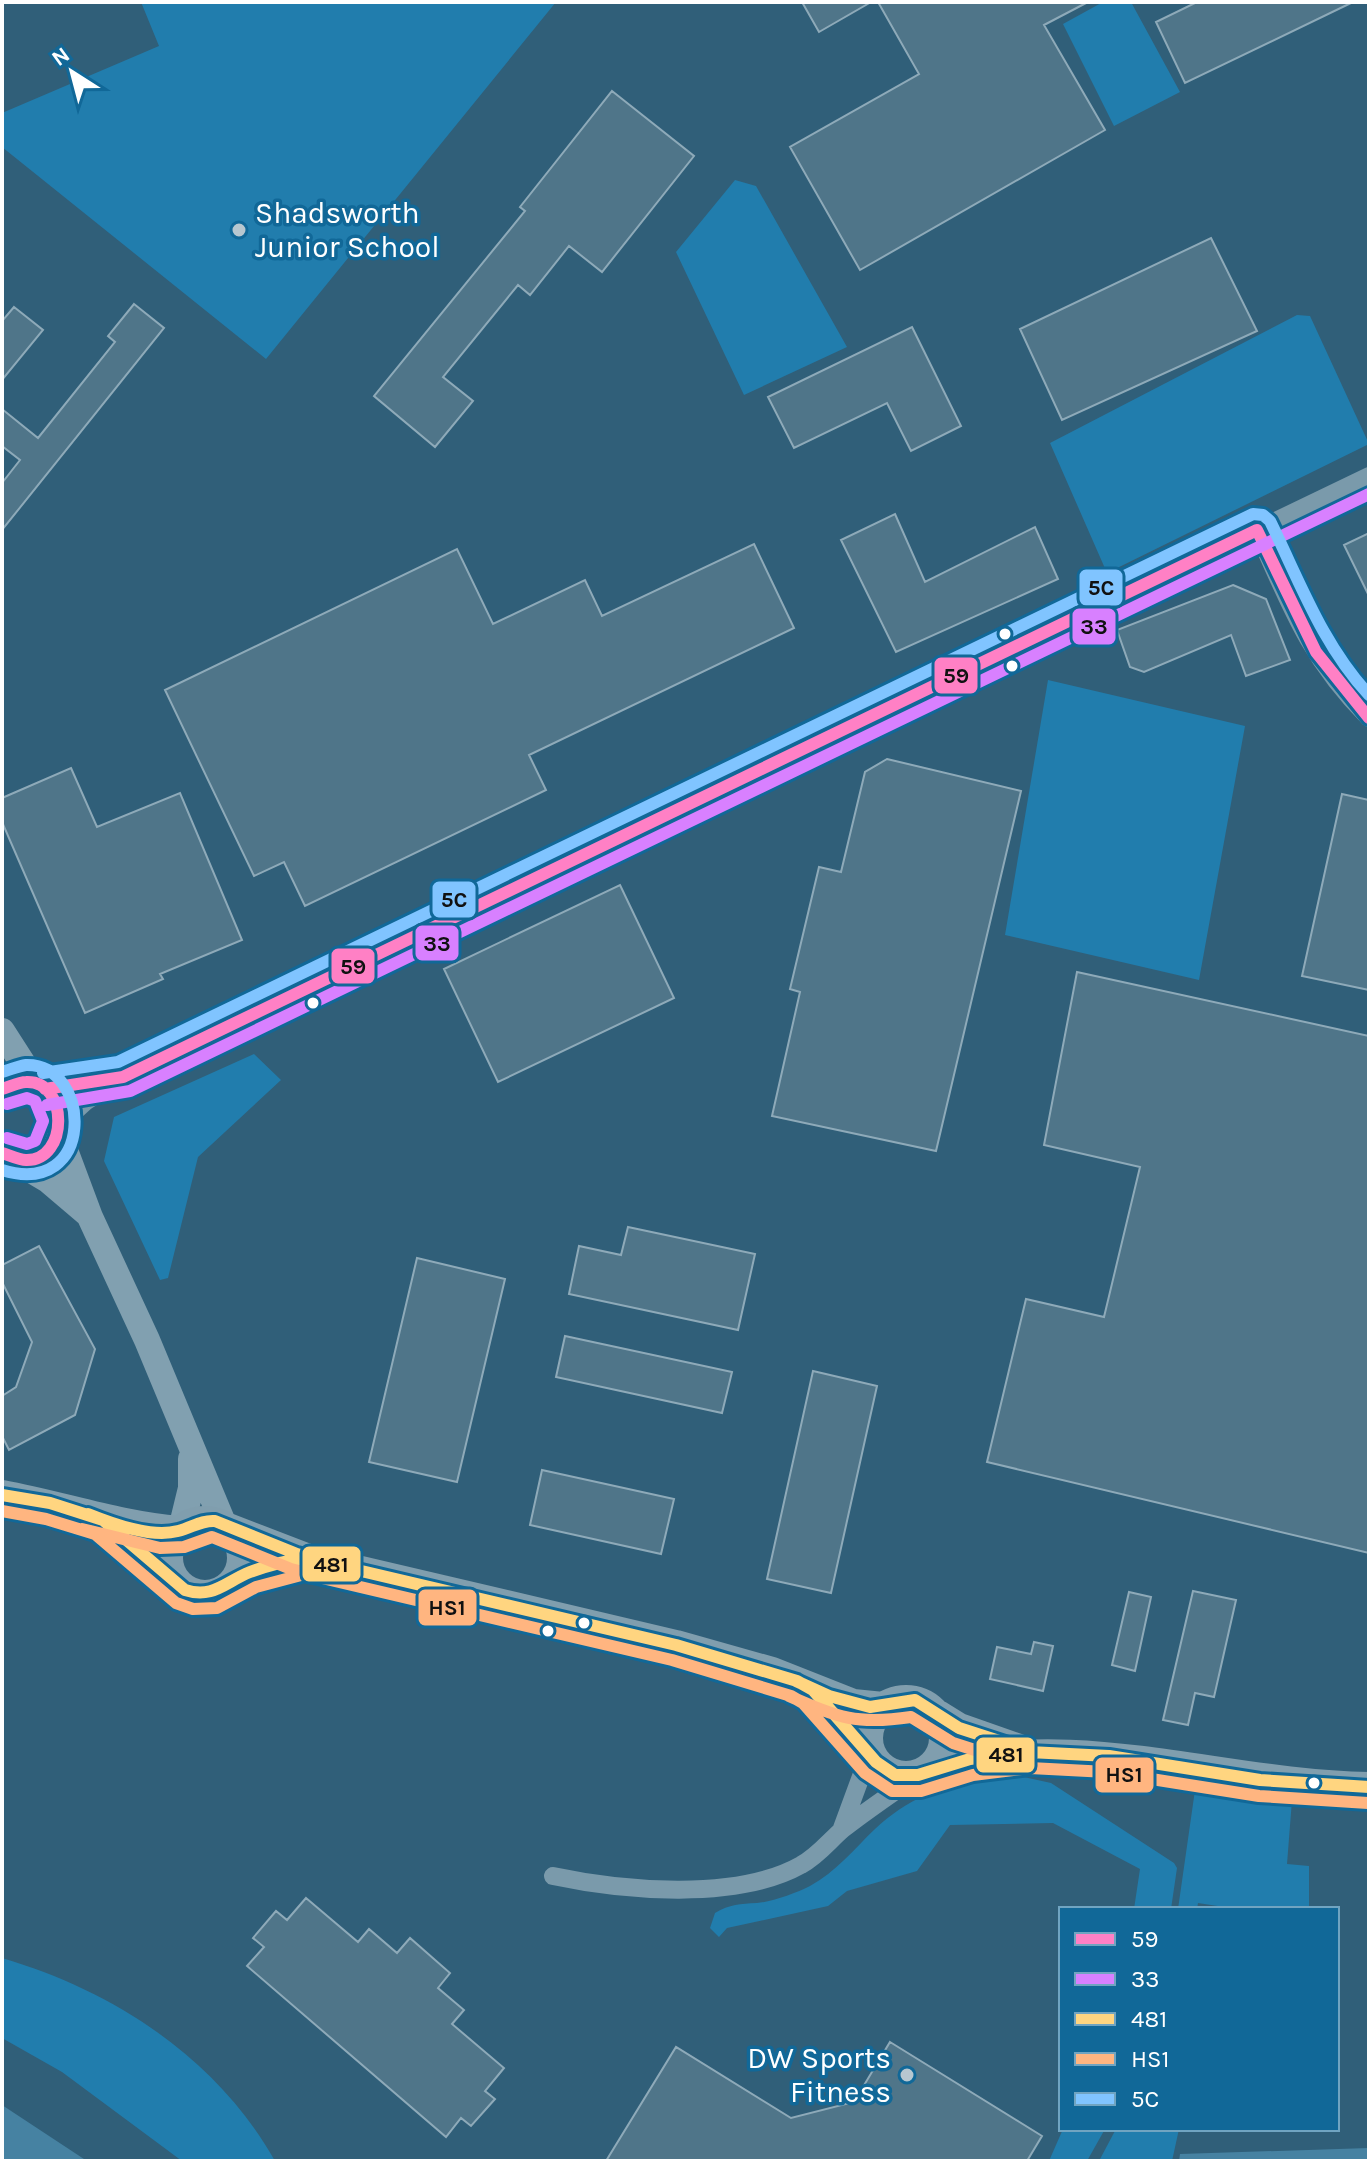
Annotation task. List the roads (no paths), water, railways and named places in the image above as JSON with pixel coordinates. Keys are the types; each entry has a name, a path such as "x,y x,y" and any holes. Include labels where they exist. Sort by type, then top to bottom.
{"highway":[{"path":"2,1495 50,1503 103,1520 180,1530 202,1520 306,1558 676,1645 772,1672 853,1704 883,1707 903,1700 915,1700 979,1736 1029,1752"},
{"path":"103,1520 185,1590 208,1596 220,1593 237,1578 281,1562 306,1558"},
{"path":"226,1527 241,1546 243,1557 237,1578"},
{"path":"177,1582 168,1561 169,1549 180,1530"},
{"path":"813,1690 885,1770 906,1777 970,1759 1029,1752 1109,1756 1260,1780 1369,1787"},
{"path":"870,1751 870,1726 883,1707"},
{"path":"923,1772 943,1750 943,1726 938,1715"}],"main road":[{"path":"2,1031 60,1110 61,1129 90,1217 147,1340 191,1451 226,1527"},
{"path":"2,1089 23,1082 40,1086"},
{"path":"7,1155 35,1158 54,1145 61,1129"},
{"path":"7,1155 48,1180 90,1217"},
{"path":"180,1530 191,1488 191,1451"}],"street":[{"path":"61,1129 85,1102 123,1077 1369,476"},
{"path":"1257,530 1302,634 1336,684 1369,718"},
{"path":"40,1086 123,1077"},
{"path":"841,1831 870,1751"},
{"path":"553,1876 611,1886 723,1887 751,1883 803,1864 841,1831 923,1772"}],"place":[{"name":"Shadsworth Junior School","path":"239,230"},
{"name":"DW Sports Fitness","path":"907,2075"}]}
